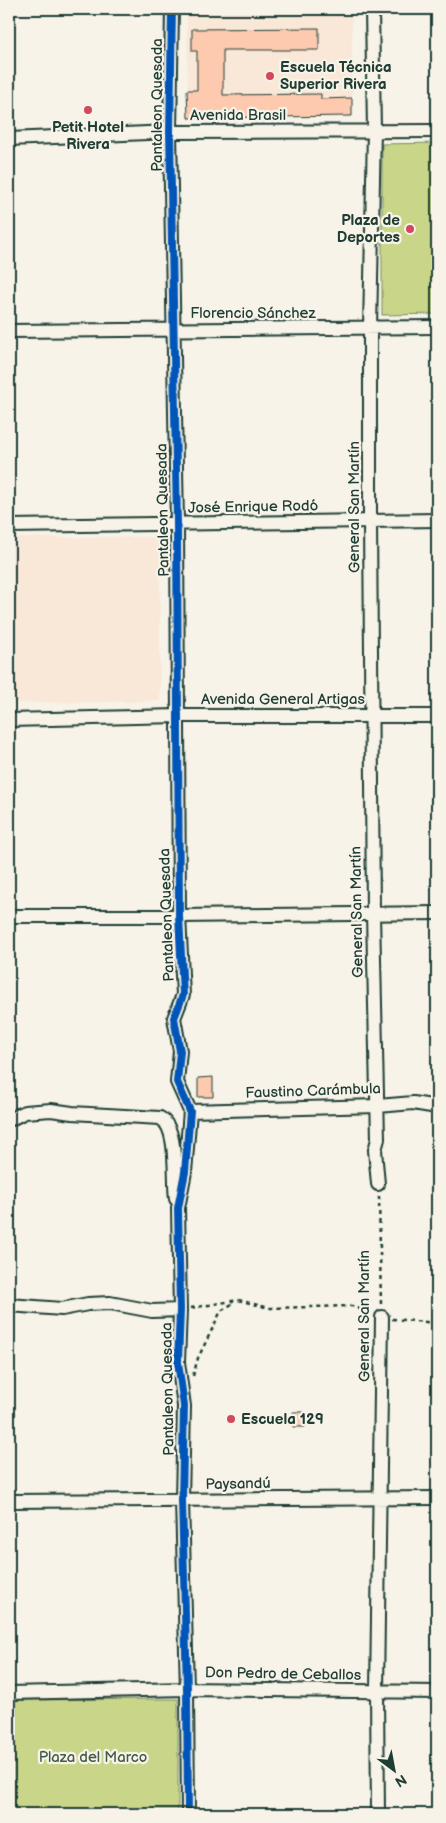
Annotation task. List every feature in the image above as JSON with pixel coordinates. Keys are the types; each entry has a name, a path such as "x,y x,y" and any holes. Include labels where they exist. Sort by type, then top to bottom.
{"street":[{"name":"Pantaleon Quesada","path":"172,9 170,132 177,524 179,916 183,995 174,1018 180,1051 177,1082 190,1110 185,1172 178,1208 180,1310 178,1362 184,1406 182,1500 188,1814"},
{"name":"General San Martín","path":"372,9 374,130 370,329 370,522 373,914 378,1106 378,1139 375,1150 378,1184"},
{"name":"Avenida Brasil","path":"9,139 170,132 437,131"},
{"name":"Florencio Sánchez","path":"9,331 437,328"},
{"name":"José Enrique Rodó","path":"9,526 437,520"},
{"name":"Avenida General Artigas","path":"9,720 178,716 437,716"},
{"path":"9,916 437,913"},
{"name":"Faustino Carámbula","path":"190,1110 378,1106 413,1103 437,1107"},
{"path":"9,1120 25,1112 51,1110 160,1118 166,1121 172,1139 174,1186 178,1208"},
{"path":"9,1304 62,1309 88,1304 110,1303 152,1310 180,1310"},
{"name":"General San Martín","path":"378,1814 377,1692 382,1317"},
{"name":"Paysandú","path":"9,1501 437,1498"},
{"name":"Don Pedro de Ceballos","path":"9,1693 187,1689 437,1692"}],"path":[{"path":"193,1377 198,1358 221,1311 238,1300"},
{"path":"180,1310 238,1300 269,1308 352,1306 382,1317 402,1321 437,1323"}],"shaded area":[{"name":"Escuela Técnica Superior Rivera","path":"187,9 352,9 352,116 188,118"},
{"path":"160,537 160,701 9,703 9,538"}],"green space":[{"name":"Plaza de Deportes","path":"437,143 437,314 382,315 382,144"},
{"name":"Plaza del Marco","path":"178,1699 178,1814 9,1814 9,1700"}],"building":[{"path":"319,28 319,50 223,50 223,95 321,94 321,99 352,98 352,116 188,118 187,90 197,90 197,51 192,51 192,29"},
{"path":"213,1077 213,1097 198,1097 198,1078"},
{"path":"293,1412 304,1412 305,1427 293,1427"}],"cycle path":[{"path":"172,9 170,132 177,524 179,916 183,995 174,1018 180,1051 177,1082 190,1111 185,1172 178,1208 180,1310 178,1362 184,1406 182,1500 188,1814"}],"place":[{"name":"Escuela Técnica Superior Rivera","path":"270,76"},
{"name":"Petit Hotel Rivera","path":"88,110"},
{"name":"Plaza de Deportes","path":"410,229"},
{"name":"Escuela 129","path":"231,1419"}]}
